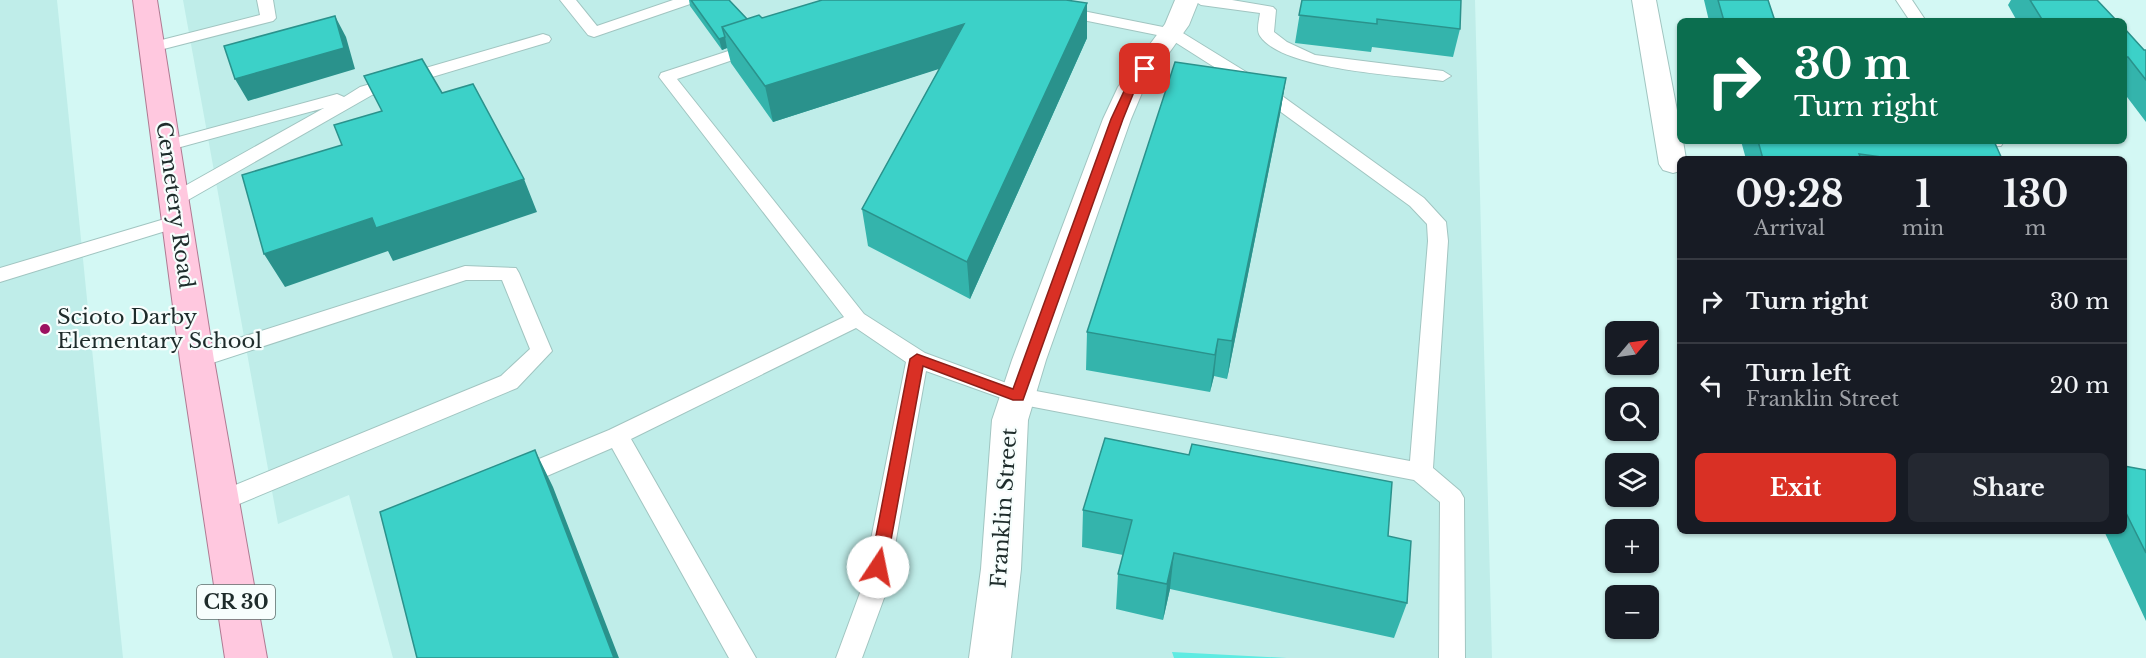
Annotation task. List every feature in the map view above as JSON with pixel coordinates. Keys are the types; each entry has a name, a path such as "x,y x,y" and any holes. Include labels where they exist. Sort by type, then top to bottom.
{"main road":[{"name":"Cemetery Road","path":"145,0 197,360 246,658"}],"street":[{"name":"Franklin Street","path":"990,658 1001,569 1010,420 1117,119 1131,87 1178,25 1187,0"},
{"path":"1644,0 1673,164"}],"lane":[{"path":"152,47 268,18 265,0"},
{"path":"568,0 594,32 688,0"},
{"path":"1201,0 1268,5 1266,34 1281,45 1311,59 1443,76"},
{"path":"1904,0 1916,18"},
{"path":"1045,9 1172,33 1318,129 1417,202 1436,222 1438,241 1421,472"},
{"path":"166,146 543,39"},
{"path":"769,42 668,77 857,319 917,359 1018,396 1421,472 1452,498 1452,658"},
{"path":"0,275 176,211 366,91"},
{"path":"197,360 465,273 509,273 541,351 509,382 219,502"},
{"path":"499,486 617,436 857,319"},
{"path":"849,658 874,590 917,359"},
{"path":"617,436 743,658"}],"shaded area":[{"name":"Scioto Darby Elementary School","path":"0,0 57,0 123,658 0,658"},
{"path":"183,0 1475,0 1492,658 393,658 349,495 278,524"}],"water":[{"path":"1172,652 1287,658 1174,658"}],"building":[{"path":"691,0 729,0 747,19 722,27 725,37 719,39"},
{"path":"822,0 1066,0 1087,3 967,262 862,209 964,24 765,86 722,27 759,15 762,18"},
{"path":"1302,0 1461,0 1460,29 1377,19 1377,24 1299,15"},
{"path":"1718,0 1768,0 1774,18 1723,18"},
{"path":"2030,0 2097,0 2114,18 2041,18"},
{"path":"335,16 344,48 235,79 224,46"},
{"path":"2127,31 2146,50 2146,80 2128,57"},
{"path":"422,59 442,93 473,84 524,179 376,228 372,218 264,254 242,175 342,145 334,125 382,111 364,76"},
{"path":"1175,62 1286,78 1232,341 1218,339 1215,355 1087,332"},
{"path":"1759,144 1995,144 2001,156 1859,154 1860,156 1762,156"},
{"path":"1105,438 1189,455 1192,444 1392,482 1388,536 1411,541 1407,603 1174,553 1167,584 1118,574 1132,520 1083,510"},
{"path":"535,450 614,658 417,658 380,512"},
{"path":"2127,467 2146,470 2146,553 2127,515"}],"place":[{"name":"Scioto Darby Elementary School","path":"45,329"}],"route":[{"path":"878,567 917,359 1018,396 1117,119 1131,87 1145,69"}]}
